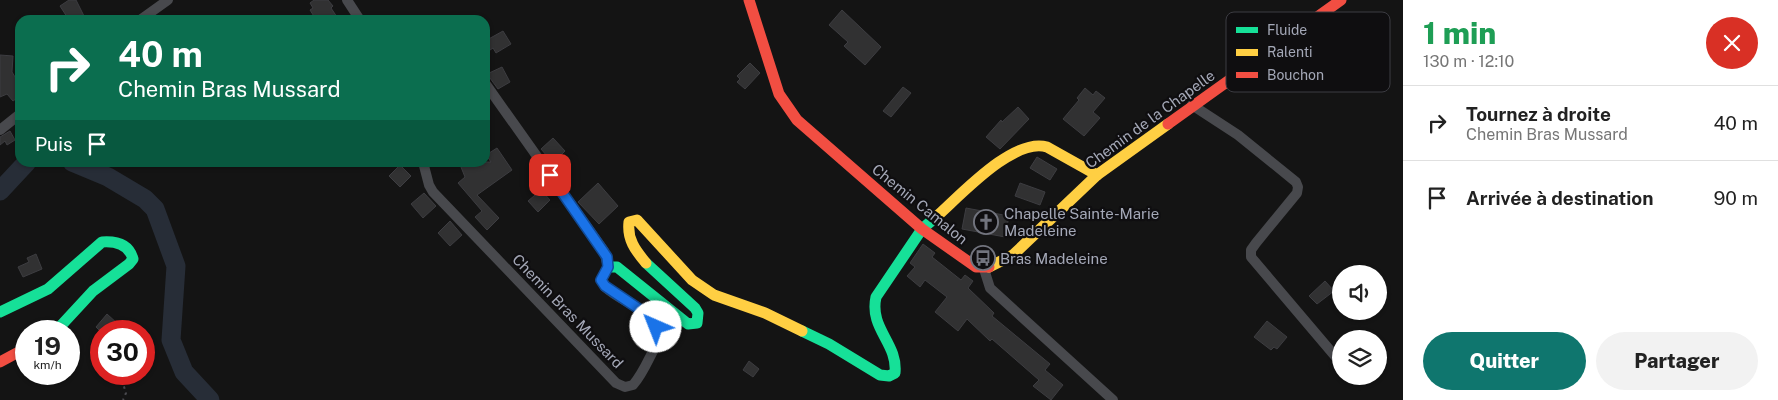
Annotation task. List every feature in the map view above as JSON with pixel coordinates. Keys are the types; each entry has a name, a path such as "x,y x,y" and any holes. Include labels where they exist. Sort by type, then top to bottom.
{"street":[{"path":"147,15 168,0"},
{"path":"347,0 357,15"},
{"name":"Chemin Camalon","path":"749,0 779,94 797,120 922,229 976,267 984,269"},
{"name":"Chemin de la Chapelle","path":"1324,12 1341,0"},
{"name":"Chemin de la Chapelle","path":"984,269 998,264 1013,255 1097,175 1226,81"},
{"name":"Chemin Bras Mussard","path":"424,167 433,192 616,383 628,387 638,380 657,344 656,327 648,315 605,286 601,280 608,267 604,252 490,90"},
{"path":"1192,105 1238,135 1296,182 1298,187 1297,193 1256,243 1251,250 1251,257 1332,353"},
{"path":"0,130 15,118"},
{"path":"608,267 617,267 688,324 697,323 698,312 646,264 629,239 627,230 629,222 637,220 643,224 657,244 692,280 714,295 765,313 829,344 880,375 889,376 895,372 894,356 875,322 873,305 876,297 922,229 992,168 1022,148 1040,145 1047,147 1097,175"},
{"path":"0,312 58,283 102,242 113,242 127,246 132,252 133,259 129,266 97,288 70,320"},
{"path":"984,269 990,288 1113,400"},
{"path":"0,362 15,354"}],"path":[{"path":"123,385 126,393 123,400"}],"building":[{"path":"69,0 76,0 84,15 66,15 60,6"},
{"path":"314,0 328,0 333,6 331,8 336,15 313,15 310,10 313,8 310,3"},
{"path":"842,10 881,47 865,65 844,46 848,42 829,25"},
{"path":"503,31 511,44 496,53 493,48 490,50 490,38"},
{"path":"0,55 13,56 12,72 15,77 15,100 13,101 7,94 0,97"},
{"path":"750,63 760,73 745,89 737,82 740,79 737,76"},
{"path":"502,67 510,82 498,89 490,78 490,73"},
{"path":"903,87 911,93 891,117 883,111"},
{"path":"1085,88 1093,95 1096,91 1105,98 1093,112 1100,118 1084,136 1063,119 1079,100 1077,98"},
{"path":"1018,107 1029,119 1000,149 986,137 1001,120 1002,122"},
{"path":"10,131 15,140 7,145 5,141 0,145 0,137"},
{"path":"553,138 565,151 553,163 541,149"},
{"path":"497,148 512,170 477,195 499,218 487,230 475,217 482,211 458,183 465,177 461,167 490,167 490,152"},
{"path":"1037,157 1057,169 1050,180 1030,168"},
{"path":"398,167 402,167 411,176 400,187 389,176"},
{"path":"598,183 618,206 599,224 578,202"},
{"path":"1020,183 1045,192 1040,205 1015,196"},
{"path":"541,190 550,200 538,212 528,201"},
{"path":"424,193 436,206 423,218 411,204"},
{"name":"Chapelle Sainte-Marie Madeleine","path":"966,208 1009,216 1005,237 962,229"},
{"path":"450,221 462,235 450,246 438,233"},
{"path":"923,244 935,253 932,257 961,280 965,275 973,281 968,288 994,313 992,316 1050,364 1045,370 1063,385 1051,400 1033,386 1039,380 992,339 990,341 967,319 958,331 935,312 947,297 925,280 920,287 907,276 915,267 910,263"},
{"path":"36,254 42,269 23,277 18,267 29,262 27,258"},
{"path":"1325,281 1332,289 1332,293 1317,304 1309,296"},
{"path":"107,314 114,320 102,320"},
{"path":"1267,321 1287,337 1277,349 1274,347 1271,350 1254,337"},
{"path":"749,361 759,369 753,377 743,370"}],"waterway":[{"path":"0,191 22,167"},
{"path":"84,167 108,177 145,199 155,209 176,266 171,340 184,372 210,400"}],"traffic: fast":[{"path":"802,331 829,344 880,375 889,376 895,373 895,362 892,353 876,318 876,297 922,229 936,217"},
{"path":"0,312 48,289 102,242 117,243 125,247 133,259 129,264 93,291 66,320"},
{"path":"608,267 617,267 688,324 697,323 698,313 695,308 646,263"}],"traffic: slow":[{"path":"989,267 1013,255 1097,175 1168,124"},
{"path":"936,217 988,170 1003,159 1033,146 1047,147 1097,175"},
{"path":"646,263 633,244 629,234 629,222 637,220 692,280 714,295 765,313 802,331"}],"traffic: jam":[{"path":"749,0 779,94 797,120 922,229 976,267 989,267"},
{"path":"1324,12 1341,0"},
{"path":"1168,124 1226,82"},
{"path":"0,362 15,354"}],"place":[{"name":"Chapelle Sainte-Marie Madeleine","path":"986,222"},
{"name":"Bras Madeleine","path":"983,258"}],"route":[{"path":"550,175 607,257 608,267 602,277 602,282 611,293 648,315 656,327"}]}
